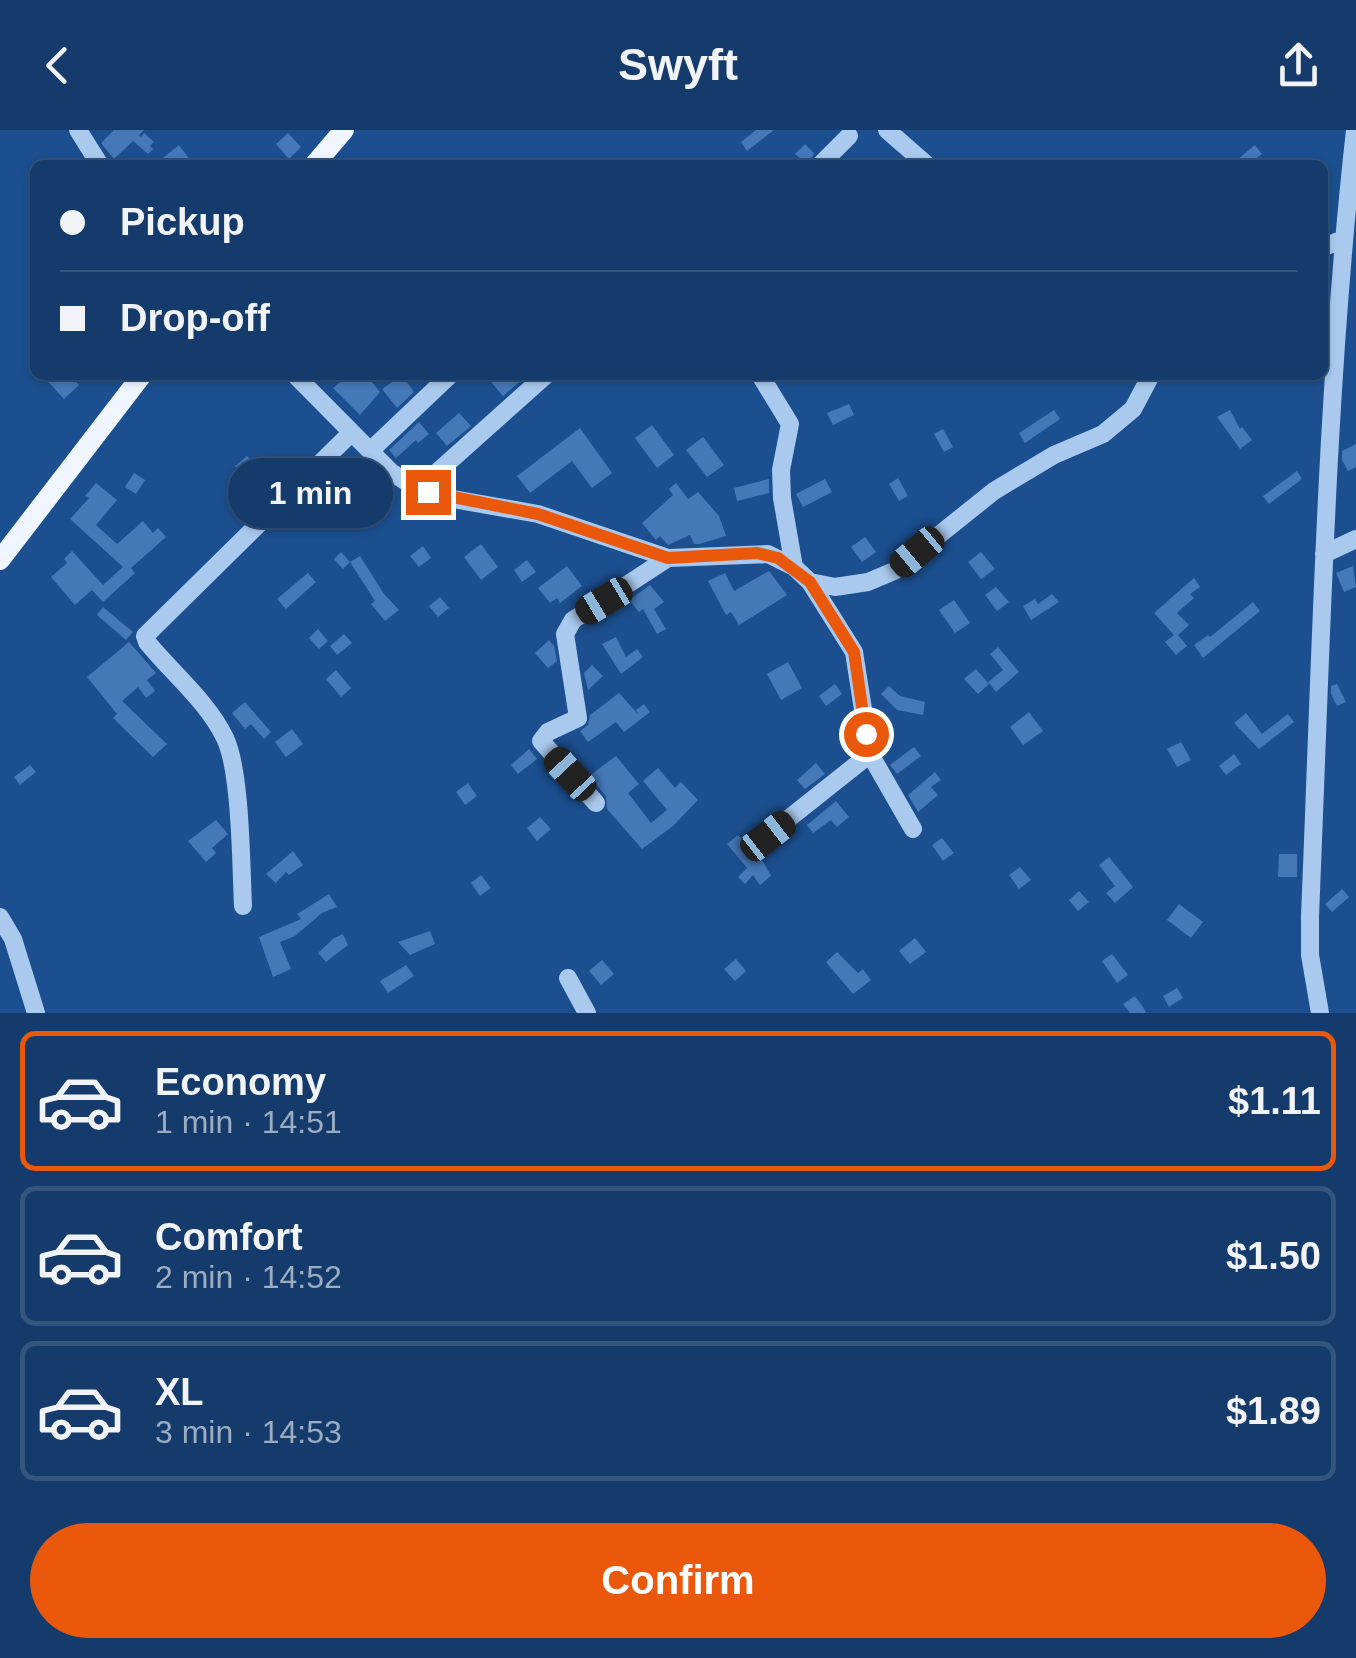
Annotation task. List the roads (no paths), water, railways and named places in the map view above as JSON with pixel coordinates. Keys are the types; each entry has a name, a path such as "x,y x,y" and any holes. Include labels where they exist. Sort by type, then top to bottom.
{"main road":[{"path":"318,160 344,130"},
{"path":"0,560 138,380"}],"street":[{"path":"78,130 97,160"},
{"path":"887,130 921,160"},
{"path":"1320,1013 1310,955 1310,916 1325,489 1355,130"},
{"path":"825,160 850,132"},
{"path":"1328,245 1343,239"},
{"path":"300,380 350,434 391,472 416,488 538,514 668,558 757,553 794,567 810,582 854,652 870,754 913,829"},
{"path":"370,451 445,380"},
{"path":"428,492 434,475 540,380"},
{"path":"763,380 790,424 781,470 794,567"},
{"path":"810,582 854,586 894,570 994,491 1054,455 1123,421 1134,409 1148,380"},
{"path":"243,906 234,774 226,738 146,636 350,434"},
{"path":"1324,554 1356,539"},
{"path":"596,803 541,741 548,732 578,718 566,634 574,620 668,558"},
{"path":"768,836 870,754"},
{"path":"0,917 13,939 36,1013"},
{"path":"568,978 586,1013"}]}
